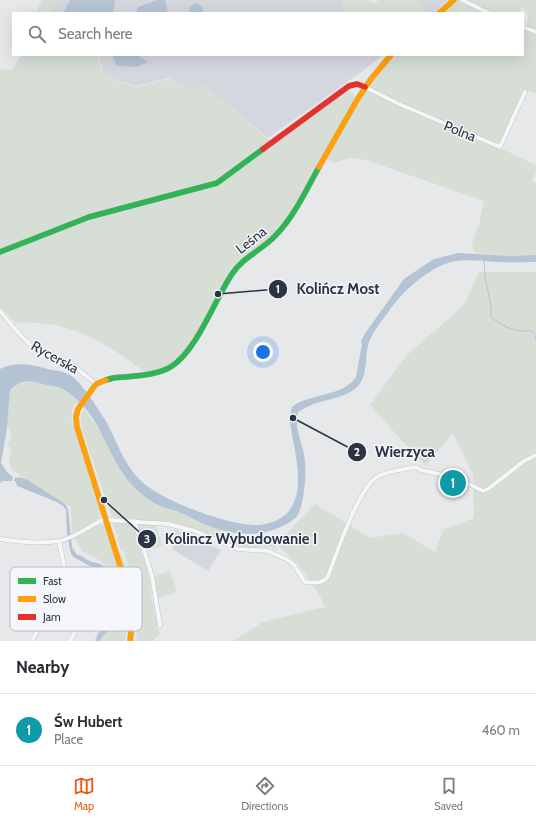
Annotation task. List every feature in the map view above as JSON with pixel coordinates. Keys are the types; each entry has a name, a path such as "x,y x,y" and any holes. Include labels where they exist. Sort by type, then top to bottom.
{"street":[{"path":"440,12 454,0"},
{"path":"462,0 487,12"},
{"path":"524,27 536,32"},
{"name":"Leśna","path":"96,384 114,378 158,372 171,367 179,361 194,341 231,275 240,263 275,237 289,220 326,152 365,87 389,56"},
{"path":"0,252 89,217 217,183 348,86 358,84 365,87"},
{"name":"Polna","path":"365,87 399,104 500,147 525,92"},
{"name":"Rycerska","path":"0,311 22,337 34,348 74,366 96,384"},
{"path":"96,384 78,409 76,416 77,426 121,567"},
{"path":"0,539 25,542 59,541 77,534 106,519 168,524 195,531 238,549 268,550 288,560 294,565 305,582 318,583 326,579 328,576 351,516 366,490 376,477 398,470 416,467 421,470 457,478 483,491 488,489 524,461 536,455"},
{"path":"134,521 152,576 160,625"},
{"path":"59,541 64,567"},
{"path":"32,641 37,631"},
{"path":"70,641 75,631"},
{"path":"130,641 131,631"}],"shaded area":[{"path":"42,0 57,0 51,12 36,12"},
{"path":"57,0 342,0 345,12 51,12"},
{"path":"342,0 370,0 374,4 379,0 416,0 427,12 383,12 345,12"},
{"path":"416,0 448,0 434,12 427,12"},
{"path":"459,0 483,12 443,12"},
{"path":"464,0 536,0 536,31 526,27 529,19 526,10 522,8 520,12 489,12"},
{"path":"524,28 536,34 536,93 524,91 503,138 497,142 490,142 392,99 370,88 370,85 391,56 524,56"},
{"path":"21,56 98,56 102,75 136,87 169,79 194,91 204,85 274,144 349,90 354,94 354,102 287,220 277,232 236,265 187,349 177,360 169,366 145,372 115,351 85,335 53,325 16,323 0,307 0,69 12,70"},
{"path":"99,56 382,56 268,138 204,85 194,91 169,78 136,86 103,75"},
{"path":"365,90 536,165 536,172 532,181 536,183 536,255 510,256 475,253 472,244 479,224 484,201 366,160 350,158 333,163 328,160 327,157"},
{"path":"479,272 536,272 536,641 233,641 263,622 325,607 320,596 298,564 276,544 315,504 370,538 403,533 435,552 443,530 474,518 473,475 453,433 425,466 370,405 407,355 464,305"},
{"path":"34,381 61,388 79,402 77,404 74,403 71,417 101,515 99,516 100,518 72,534 71,506 65,504 11,469 9,459 12,450 7,444 12,436 9,427 7,426 10,390 18,384"},
{"path":"84,409 104,437 122,473 156,504 175,510 227,533 244,536 272,535 278,551 270,547 241,548 178,524 136,521 112,517 81,427 81,415"},
{"path":"103,521 105,523 107,535 110,537 119,567 106,567 96,558 83,552 74,537 94,526 103,525"},
{"path":"112,521 132,523 146,565 157,628 160,633 153,641 136,641 137,631 142,631 142,567 129,567 123,550 121,550 117,538 119,537"},
{"path":"138,524 156,525 162,546 147,551"},
{"path":"173,529 221,550 208,571 172,549 177,541"},
{"path":"121,553 126,567 123,567 119,554"},
{"path":"170,571 177,592 157,599 154,576"},
{"path":"100,631 126,631 125,641 94,641"},
{"path":"132,631 135,631 134,641 131,641"}],"water":[{"path":"70,0 115,0 113,12 64,12"},
{"path":"157,0 165,0 168,12 138,12 138,7"},
{"path":"194,3 198,4 203,9 203,12 189,12 190,7"},
{"path":"112,56 139,56 148,62 136,67 116,65"},
{"path":"458,253 510,256 536,255 536,262 470,260 451,262 429,272 400,297 378,326 369,342 365,372 356,388 339,397 314,404 298,412 297,428 305,460 304,495 297,516 286,524 268,532 244,534 228,532 199,522 179,512 161,507 143,495 123,474 97,426 81,404 61,388 32,382 23,382 10,390 7,428 1,463 7,472 13,477 12,481 3,481 0,483 0,369 11,365 33,365 64,372 78,382 89,395 107,423 121,452 133,472 138,478 160,494 193,509 242,524 259,525 275,521 288,512 295,501 297,493 298,475 290,424 292,407 300,402 334,392 350,384 356,377 362,344 361,341 404,279 434,259"},
{"path":"15,477 28,480 65,504 68,509 72,547 77,555 82,556 91,562 98,563 103,567 91,567 72,556 67,533 66,510 63,506 57,502 17,486 16,482 14,481"},
{"path":"101,631 109,631 100,641 96,641 98,633"}],"waterway":[{"path":"484,261 485,276 491,307 491,317 509,328 534,332 536,340"}],"traffic: fast":[{"path":"0,252 89,217 217,183 263,149"},
{"path":"106,380 159,372 172,366 181,358 190,348 236,268 270,241 282,229 299,203 319,167"}],"traffic: slow":[{"path":"440,12 454,0"},
{"path":"319,167 357,100 371,79 390,56"},
{"path":"106,380 96,384 78,409 76,417 77,427 121,567"},
{"path":"130,641 131,631"}],"traffic: jam":[{"path":"263,149 349,86 357,84 365,87"}],"place":[{"name":"Kolińcz Most","path":"218,294"},
{"name":"Wierzyca","path":"293,418"},
{"name":"Św Hubert","path":"453,483"},
{"name":"Kolincz Wybudowanie I","path":"104,500"}]}
